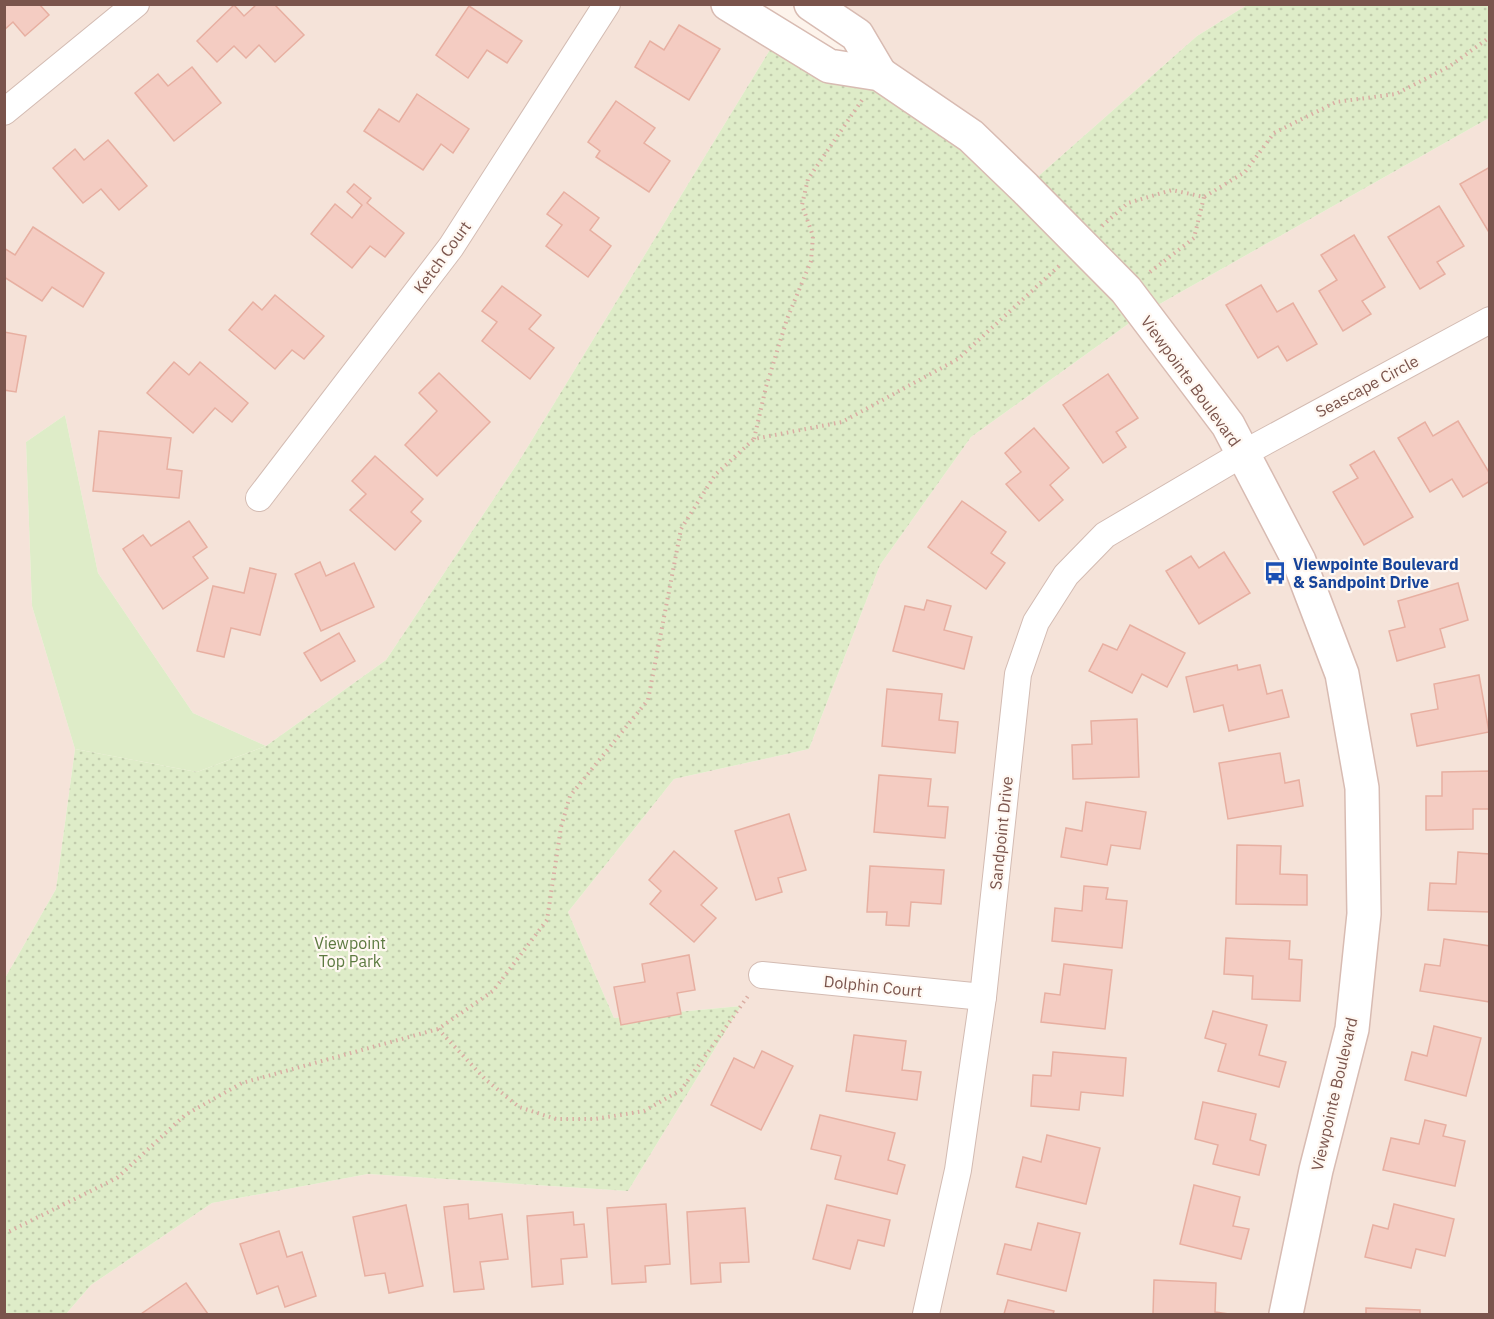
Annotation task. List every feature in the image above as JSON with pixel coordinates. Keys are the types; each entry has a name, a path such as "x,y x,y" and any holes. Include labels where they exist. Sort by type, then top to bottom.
{"street":[{"path":"4,112 136,4"},
{"name":"Ketch Court","path":"259,498 451,248 607,4"},
{"name":"Viewpointe Boulevard","path":"728,4 829,66 880,74"},
{"name":"Viewpointe Boulevard","path":"811,4 857,35 880,74 971,136 1082,244 1126,291 1228,425 1244,453 1299,561 1342,674 1362,788 1364,914 1352,1029 1316,1170 1286,1314"},
{"name":"Seascape Circle","path":"1244,453 1490,320"},
{"name":"Sandpoint Drive","path":"926,1314 958,1170 983,997 1018,674 1036,622 1066,575 1105,535 1244,453"},
{"name":"Dolphin Court","path":"762,975 983,997"}],"path":[{"path":"4,1234 117,1178 185,1115 242,1083 438,1029 493,991 547,920 561,826 570,796 648,700 681,529 715,475 754,439 842,422 958,359 1128,203 1172,190 1204,197 1245,172 1274,133 1336,102 1396,94 1450,66 1490,37"},
{"path":"754,439 766,387 787,319 811,261 813,236 802,205 808,178 880,74"},
{"path":"1126,291 1194,238 1204,197"},
{"path":"438,1029 485,1079 519,1107 556,1119 595,1119 644,1111 681,1090 762,975"}],"shaded area":[{"path":"728,4 779,35 519,461 386,660 266,746 193,713 98,573 65,415 26,442 32,606 75,749 56,889 5,978 5,5"},
{"path":"811,5 1247,5 1197,36 1025,188"},
{"path":"1489,118 1489,1314 66,1314 91,1285 212,1203 368,1174 628,1191 741,1006 614,1018 568,912 674,779 809,749 880,565 971,437 1142,314"}],"green space":[{"name":"Viewpoint Top Park","path":"1247,5 1489,5 1489,118 1142,314 971,437 880,565 809,749 674,779 568,912 614,1018 741,1006 628,1191 368,1174 212,1203 91,1285 66,1314 5,1314 5,978 56,889 75,749 197,772 266,746 386,660 519,461 779,35 880,74 1025,188 1197,36"},
{"path":"65,415 98,573 193,713 266,746 197,772 75,749 32,606 26,442"}],"building":[{"path":"4,4 39,4 49,15 25,36 13,22 4,30"},
{"path":"257,4 274,4 304,35 275,62 259,45 246,58 234,46 217,62 197,41 234,5 244,16"},
{"path":"469,6 522,41 507,63 487,50 468,78 436,55"},
{"path":"679,25 720,49 689,100 635,67 650,41 664,50"},
{"path":"192,67 221,103 174,141 135,93 158,74 168,86"},
{"path":"417,94 469,129 453,153 441,144 423,170 364,131 379,109 399,122"},
{"path":"616,101 655,128 644,143 670,161 649,192 596,157 600,151 588,142"},
{"path":"108,140 147,186 119,210 101,189 83,203 53,168 75,149 84,160"},
{"path":"1490,167 1490,234 1460,184"},
{"path":"354,184 371,198 367,203 404,233 385,257 370,246 352,268 311,234 335,204 352,218 362,205 347,192"},
{"path":"564,192 599,218 590,230 611,246 588,277 546,246 562,225 547,214"},
{"path":"1439,206 1464,246 1437,262 1445,274 1420,289 1388,237"},
{"path":"33,227 104,273 83,307 52,287 42,301 4,277 4,248 15,255"},
{"path":"1354,235 1385,287 1362,301 1371,314 1343,331 1319,291 1337,280 1321,255"},
{"path":"1261,285 1277,312 1293,303 1317,344 1287,361 1278,346 1258,358 1226,305"},
{"path":"502,286 541,315 529,329 554,348 530,379 482,341 497,322 482,311"},
{"path":"275,295 324,336 304,359 292,350 275,369 229,330 253,302 262,310"},
{"path":"4,332 26,336 16,392 4,390"},
{"path":"174,362 189,375 200,362 248,403 232,422 215,408 193,433 147,393"},
{"path":"439,373 490,422 437,476 405,445 437,411 419,393"},
{"path":"1108,374 1138,418 1116,432 1126,447 1103,463 1063,405"},
{"path":"1458,421 1490,474 1490,481 1463,497 1452,479 1430,492 1398,438 1425,422 1433,436"},
{"path":"1034,428 1069,468 1050,485 1063,500 1039,521 1006,484 1021,472 1005,453"},
{"path":"99,431 171,438 167,469 182,471 179,498 93,491"},
{"path":"1374,451 1413,517 1364,545 1333,492 1358,478 1350,465"},
{"path":"375,456 423,499 411,512 421,521 395,550 350,510 366,494 352,481"},
{"path":"962,501 1006,532 991,553 1005,563 986,589 928,547"},
{"path":"189,521 207,547 193,557 208,578 163,609 123,549 143,535 151,546"},
{"path":"1224,552 1250,593 1199,624 1166,571 1191,556 1199,568"},
{"path":"320,562 326,576 354,563 374,607 321,631 295,574"},
{"path":"250,568 276,574 260,635 231,628 224,657 197,651 213,586 244,593"},
{"path":"1458,583 1468,620 1440,629 1445,647 1397,661 1389,631 1405,627 1398,601"},
{"path":"927,600 951,606 944,630 972,637 964,669 893,651 905,606 924,610"},
{"path":"1130,625 1185,653 1167,687 1142,674 1132,693 1089,671 1103,644 1117,650"},
{"path":"339,633 355,661 321,681 304,653"},
{"path":"1237,665 1238,670 1260,665 1267,694 1282,690 1289,717 1229,731 1223,705 1194,712 1186,677"},
{"path":"1479,675 1489,732 1417,746 1411,714 1438,709 1434,684"},
{"path":"887,689 942,694 939,720 958,722 955,753 882,746"},
{"path":"1137,719 1139,777 1073,779 1072,745 1092,744 1091,721"},
{"path":"1280,753 1285,783 1299,780 1303,806 1228,819 1219,763"},
{"path":"1490,771 1490,809 1473,809 1473,829 1426,830 1426,796 1442,796 1442,772"},
{"path":"879,775 931,779 928,806 948,807 945,838 874,832"},
{"path":"1086,802 1146,812 1140,849 1111,845 1107,865 1061,857 1066,828 1082,831"},
{"path":"789,814 806,870 778,878 782,892 756,900 735,831"},
{"path":"1237,845 1281,846 1280,874 1307,875 1307,905 1236,904"},
{"path":"674,851 717,888 701,905 716,918 694,942 650,904 661,891 649,880"},
{"path":"1458,852 1490,854 1490,912 1428,910 1430,883 1456,884"},
{"path":"870,866 944,870 941,904 911,902 909,926 886,925 887,912 867,912"},
{"path":"1084,886 1108,888 1106,899 1127,901 1122,948 1052,941 1055,908 1082,911"},
{"path":"1226,938 1290,941 1289,959 1302,960 1300,1001 1252,999 1253,976 1224,974"},
{"path":"1444,939 1490,946 1490,1002 1420,991 1425,964 1440,966"},
{"path":"689,955 695,990 677,993 681,1014 621,1025 614,987 645,982 642,964"},
{"path":"1064,964 1112,970 1105,1029 1041,1022 1045,993 1060,995"},
{"path":"1213,1011 1267,1025 1259,1055 1286,1062 1279,1087 1218,1071 1226,1044 1205,1038"},
{"path":"1434,1026 1481,1038 1466,1096 1405,1080 1412,1052 1427,1056"},
{"path":"854,1035 906,1041 902,1070 921,1072 917,1100 846,1091"},
{"path":"762,1051 793,1066 761,1130 711,1105 734,1058 754,1068"},
{"path":"1053,1052 1126,1058 1123,1096 1081,1092 1079,1110 1031,1106 1033,1075 1051,1076"},
{"path":"1203,1102 1256,1114 1250,1140 1266,1145 1259,1175 1213,1164 1218,1145 1195,1139"},
{"path":"820,1115 895,1133 888,1160 905,1165 897,1194 835,1179 841,1156 811,1149"},
{"path":"1425,1120 1446,1125 1443,1136 1465,1141 1455,1186 1383,1170 1391,1138 1419,1144"},
{"path":"1047,1135 1100,1148 1086,1204 1016,1187 1023,1157 1041,1162"},
{"path":"1194,1185 1240,1197 1233,1226 1249,1229 1241,1259 1180,1244"},
{"path":"468,1204 469,1219 502,1214 508,1259 480,1262 484,1289 454,1292 444,1207"},
{"path":"666,1204 670,1264 645,1266 646,1282 612,1284 607,1208"},
{"path":"1394,1204 1454,1219 1445,1256 1416,1249 1411,1268 1365,1257 1373,1225 1388,1229"},
{"path":"406,1205 423,1286 389,1293 385,1273 365,1276 353,1217"},
{"path":"827,1205 890,1220 884,1246 858,1240 850,1269 813,1259"},
{"path":"745,1208 749,1262 720,1263 721,1282 691,1284 687,1212"},
{"path":"573,1212 574,1225 584,1224 587,1257 561,1259 563,1284 532,1287 527,1216"},
{"path":"1038,1223 1080,1233 1066,1291 997,1274 1005,1244 1031,1250"},
{"path":"279,1231 287,1257 302,1252 316,1296 285,1307 278,1286 257,1294 240,1244"},
{"path":"1154,1280 1216,1283 1215,1312 1229,1314 1153,1314"},
{"path":"186,1283 208,1314 141,1314"},
{"path":"1008,1300 1054,1311 1053,1314 1004,1314"},
{"path":"1366,1308 1420,1310 1420,1314 1366,1314"}],"place":[{"name":"Viewpointe Boulevard & Sandpoint Drive","path":"1275,573"}]}
